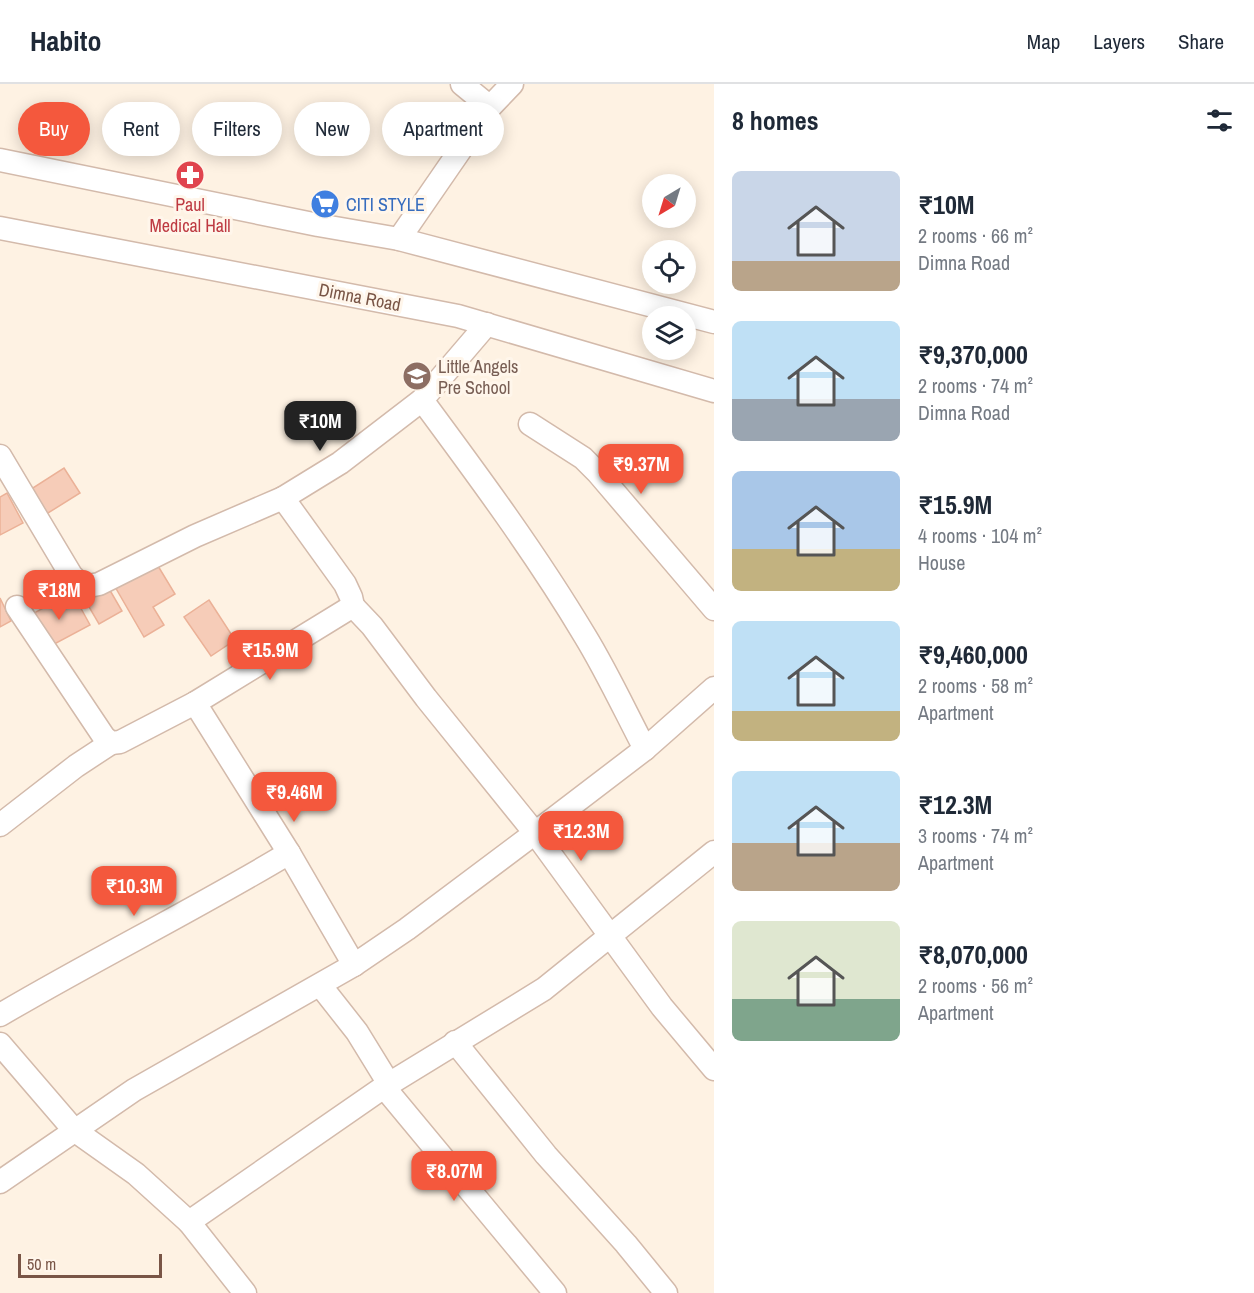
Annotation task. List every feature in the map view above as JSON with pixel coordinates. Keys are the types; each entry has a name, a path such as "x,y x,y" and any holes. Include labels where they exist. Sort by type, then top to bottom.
{"street":[{"path":"462,84 484,102"},
{"path":"495,102 512,84"},
{"path":"399,239 456,156"},
{"path":"0,160 318,225 399,239 714,322"},
{"name":"Dimna Road","path":"0,228 458,316 714,391"},
{"path":"0,456 71,576 83,587 99,584 195,536 284,498 340,463 422,400 487,324"},
{"path":"422,400 512,525 585,636 645,748"},
{"path":"531,424 583,458 714,609"},
{"path":"284,498 345,584 353,606 372,626 426,698 535,833 662,1007 714,1069"},
{"path":"17,606 85,710 111,743"},
{"path":"0,825 76,766 111,743 120,742 195,703 353,606"},
{"path":"0,1182 134,1090 354,965 535,833 645,748 714,688"},
{"path":"195,703 289,853 354,965"},
{"path":"189,1222 386,1085 544,989 714,852"},
{"path":"0,1015 70,974 202,905 289,853"},
{"path":"320,984 357,1032 386,1085 555,1293"},
{"path":"454,1042 546,1155 626,1244 666,1293"},
{"path":"0,1044 75,1130 136,1174 189,1222 245,1293"}],"building":[{"path":"64,468 80,493 40,518 25,493"},
{"path":"7,493 23,523 0,535 0,497"},
{"path":"155,561 175,594 153,607 164,625 144,637 114,585"},
{"path":"108,587 122,611 99,624 85,600"},
{"path":"72,592 90,625 45,649 27,617"},
{"path":"0,598 11,621 0,627"},
{"path":"209,600 235,640 211,656 184,617"}],"place":[{"name":"Paul Medical Hall","path":"190,175"},
{"name":"CITI STYLE","path":"325,204"},
{"name":"Little Angels Pre School","path":"417,376"}]}
